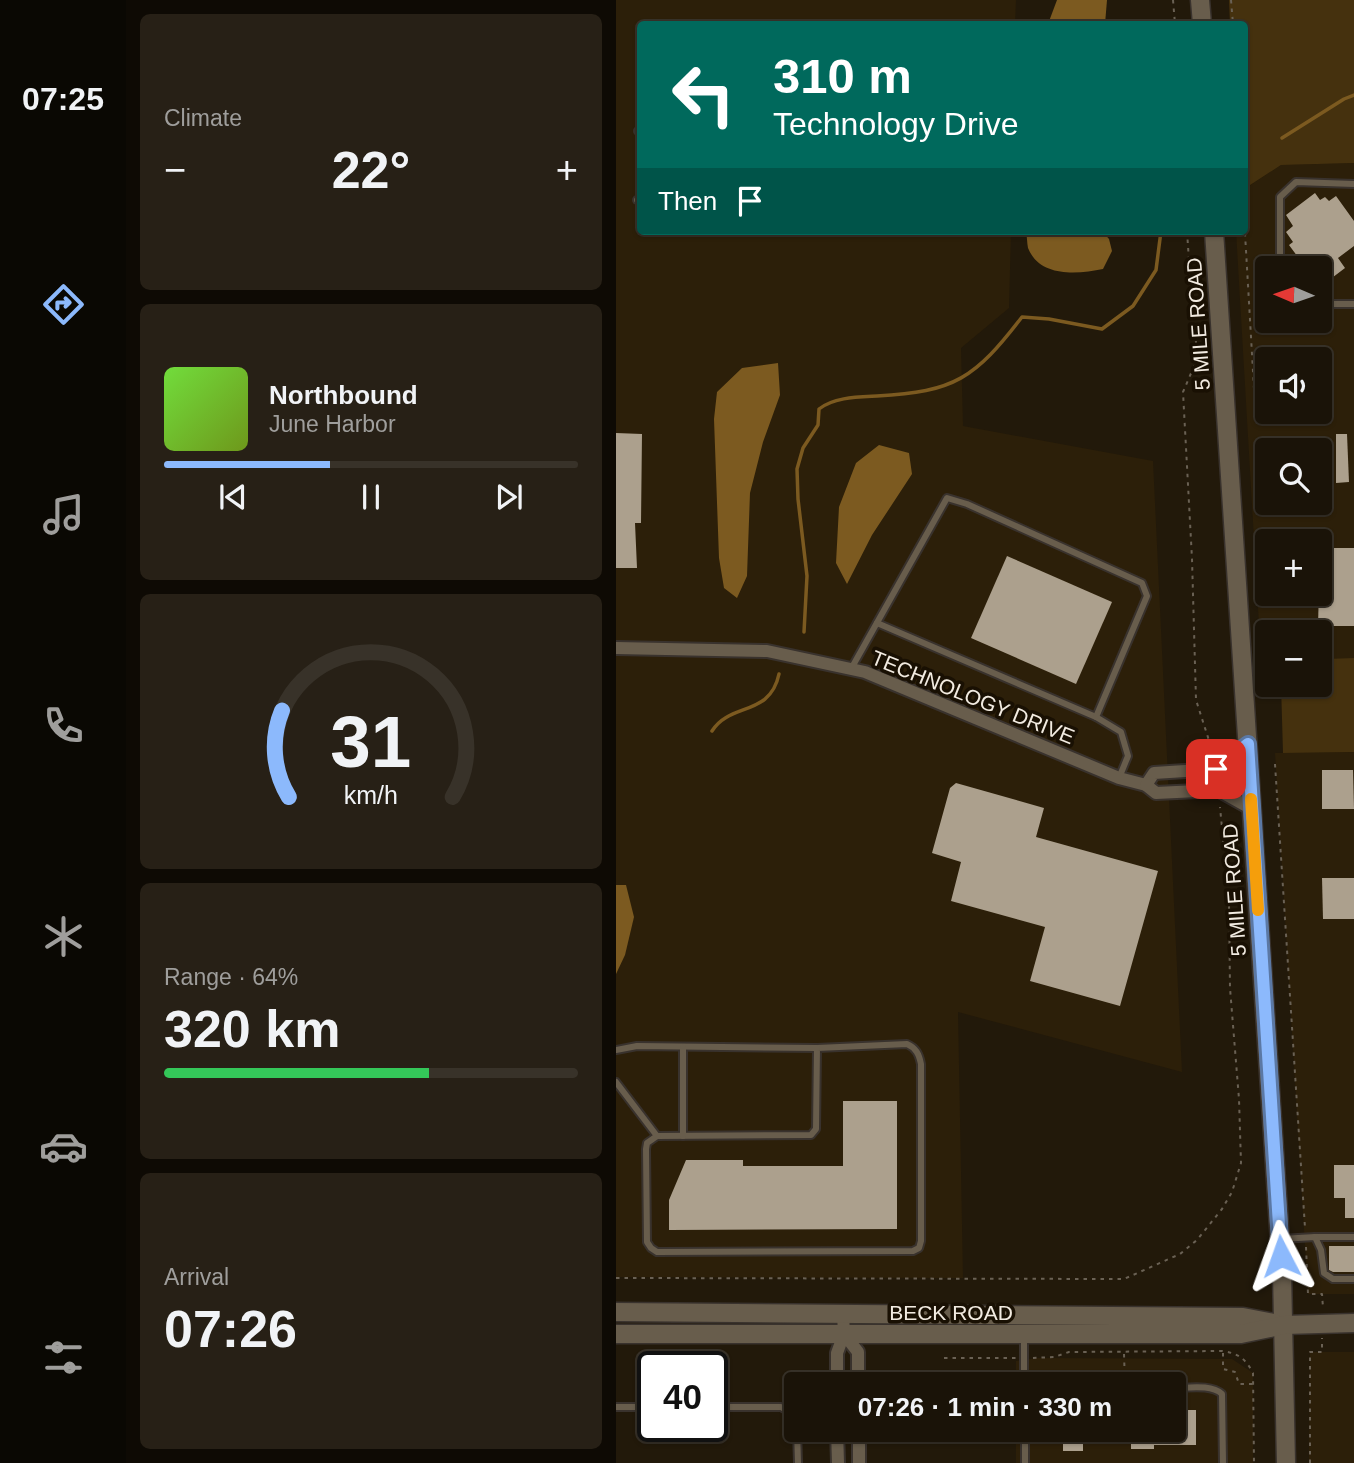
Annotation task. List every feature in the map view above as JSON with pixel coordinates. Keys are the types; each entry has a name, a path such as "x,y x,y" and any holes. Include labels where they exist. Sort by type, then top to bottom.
{"main road":[{"path":"1200,0 1202,21"},
{"name":"5 MILE ROAD","path":"1214,235 1280,1239 1286,1463"},
{"name":"BECK ROAD","path":"616,1312 1242,1317 1284,1325"},
{"name":"BECK ROAD","path":"616,1334 1241,1334 1284,1325 1354,1324"}],"street":[{"name":"TECHNOLOGY DRIVE","path":"616,648 767,651 851,669 1119,778 1146,785 1156,793 1218,790"},
{"path":"1146,785 1154,773 1216,769 1248,744"},
{"path":"1218,790 1252,808"},
{"path":"837,1372 837,1353 844,1334 844,1314"},
{"path":"844,1334 858,1352 858,1372"},
{"path":"837,1442 838,1463"},
{"path":"859,1442 859,1463"}],"lane":[{"path":"1280,256 1280,197 1296,182 1354,184"},
{"path":"1332,304 1354,304"},
{"path":"851,669 947,498 967,504 1142,583 1147,596 1096,717"},
{"path":"877,623 1096,717 1121,732 1128,757 1119,778"},
{"path":"616,1050 637,1046 817,1048 907,1044 913,1047 919,1055 921,1241 919,1248 913,1251 657,1252 647,1242 648,1143 657,1136 811,1135 817,1129 817,1048"},
{"path":"683,1046 683,1136"},
{"path":"616,1082 657,1136"},
{"path":"1315,1237 1321,1250 1324,1273 1333,1279 1354,1279"},
{"path":"1280,1239 1354,1237"},
{"path":"1024,1335 1024,1372"},
{"path":"1186,1388 1217,1389 1222,1394 1223,1463"},
{"path":"616,1406 637,1407"},
{"path":"728,1407 784,1410"},
{"path":"797,1442 798,1463"},
{"path":"1025,1442 1025,1463"}],"path":[{"path":"1173,0 1175,21"},
{"path":"1231,0 1233,21"},
{"path":"1187,235 1198,357 1183,392 1196,700 1213,749 1216,769"},
{"path":"1245,235 1255,406"},
{"path":"1275,764 1308,1294 1322,1294 1322,1352 1310,1352 1310,1463"},
{"path":"616,1278 1124,1279 1180,1254 1197,1240 1222,1209 1233,1192 1241,1163 1230,988 1229,902 1218,790"},
{"path":"944,1358 1054,1357 1069,1352 1222,1351 1243,1358 1253,1373 1254,1463"},
{"path":"1222,1351 1223,1369 1235,1372 1240,1384 1254,1384"},
{"path":"1124,1353 1125,1372"}],"shaded area":[{"path":"616,0 1016,0 1015,21 637,21 637,235 1011,235 1009,308 961,348 963,426 1153,461 1182,1072 958,1012 963,1278 616,1277"},
{"path":"1057,0 1107,0 1105,21 1049,21"},
{"path":"1229,0 1354,0 1354,163 1281,165 1248,186 1248,21 1230,21"},
{"path":"1354,163 1354,658 1332,659 1332,620 1259,620 1258,606 1332,606 1332,529 1255,529 1255,556 1236,235 1248,235 1248,186 1281,165"},
{"path":"1026,235 1106,235 1112,251 1103,269 1061,272 1041,265 1028,248"},
{"path":"778,363 780,395 763,442 750,493 747,576 737,598 724,588 719,558 714,419 717,392 742,368"},
{"path":"879,445 909,453 912,474 872,535 847,584 836,563 839,507 856,463"},
{"path":"1354,658 1354,752 1283,753 1281,697 1332,697 1332,659"},
{"path":"1354,752 1354,1294 1308,1294 1275,753"},
{"path":"616,885 626,885 634,917 625,955 616,974"},
{"path":"1310,1352 1354,1352 1354,1463 1309,1463"},
{"path":"1038,1358 1232,1359 1253,1373 1253,1463 1016,1463 1016,1442 1186,1442 1186,1372 1016,1372 1016,1361"}],"building":[{"path":"1315,193 1320,200 1325,197 1329,201 1336,196 1354,221 1354,246 1338,258 1345,268 1332,278 1332,256 1297,256 1289,245 1293,242 1286,232 1293,226 1286,215"},
{"path":"616,433 642,434 641,523 635,523 637,568 616,568"},
{"path":"1336,434 1347,434 1349,482 1336,483"},
{"path":"1332,548 1354,548 1354,626 1332,626 1332,620 1318,620 1319,606 1332,606"},
{"path":"1007,556 1112,602 1076,684 971,638"},
{"path":"1322,770 1353,770 1354,809 1322,809"},
{"path":"956,783 1044,808 1036,837 1158,871 1120,1006 1030,981 1045,927 951,901 961,862 932,853 950,788"},
{"path":"1322,878 1354,878 1354,919 1323,919"},
{"path":"843,1101 897,1101 897,1229 669,1230 669,1200 686,1160 743,1160 743,1166 843,1166"},
{"path":"1334,1165 1354,1165 1354,1218 1345,1218 1345,1198 1334,1198"},
{"path":"1329,1246 1354,1246 1354,1272 1329,1270"},
{"path":"1186,1410 1196,1410 1196,1445 1154,1445 1154,1449 1131,1449 1131,1444 1083,1444 1083,1451 1063,1451 1063,1442 1186,1442"}],"waterway":[{"path":"1282,138 1354,95"},
{"path":"804,632 807,576 797,469 803,448 818,425 819,409 846,398 926,391 961,378 990,355 1022,317 1102,329 1133,306 1156,270 1160,235"},
{"path":"712,731 729,716 767,697 779,674"}],"slow traffic":[{"path":"1251,799 1258,910"}],"route":[{"path":"1216,769 1248,744 1281,1256"}]}
